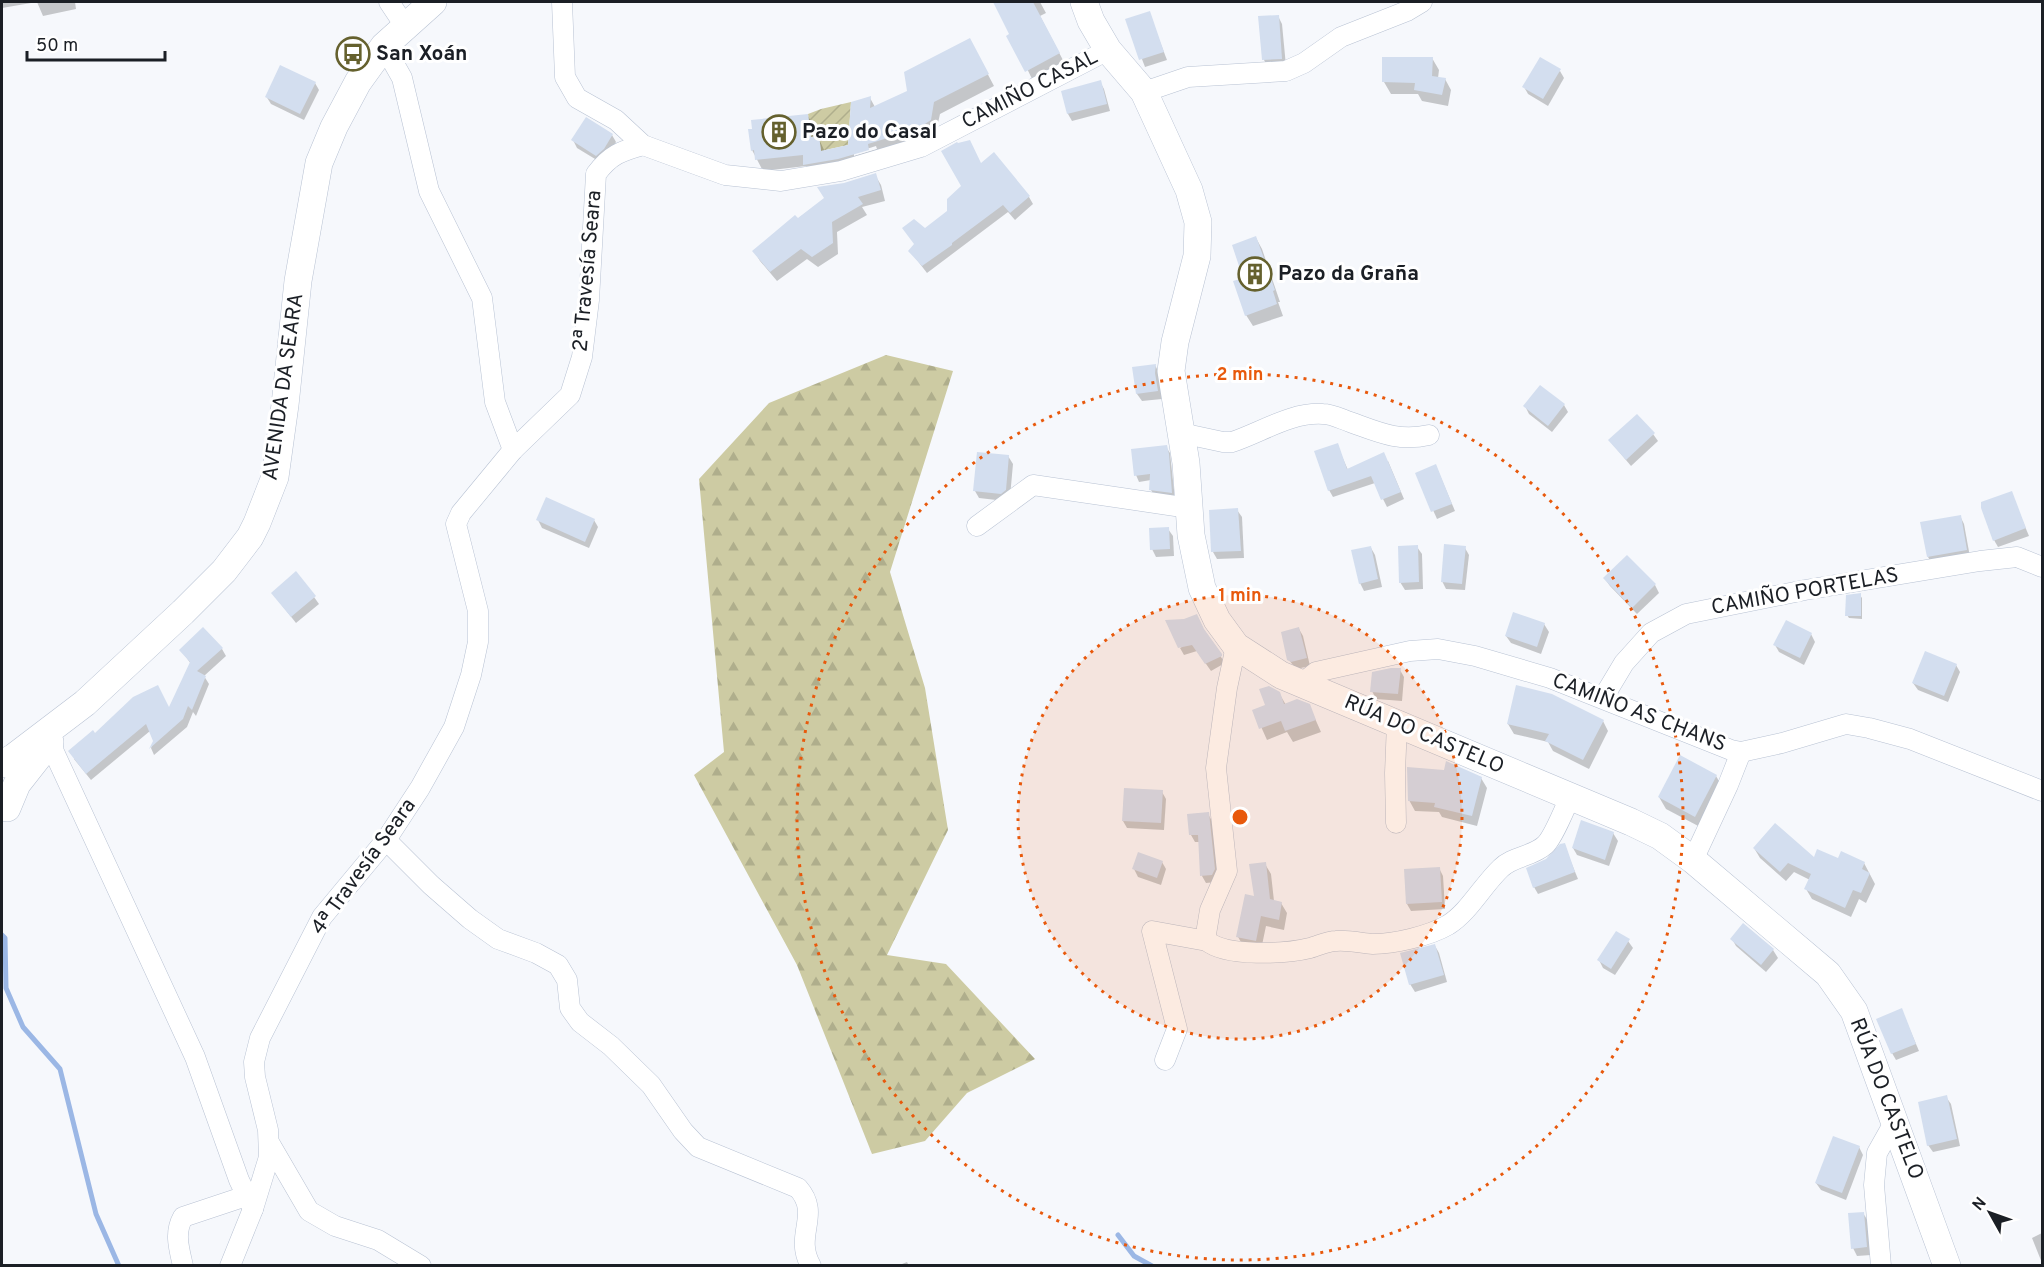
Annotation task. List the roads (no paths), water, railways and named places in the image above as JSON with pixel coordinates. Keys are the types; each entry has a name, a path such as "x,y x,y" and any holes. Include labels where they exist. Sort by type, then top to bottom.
{"street":[{"path":"388,2 405,26"},
{"name":"AVENIDA DA SEARA","path":"3,808 17,784 51,740 85,703 224,571 250,537 275,477 298,281 319,163 334,127 353,91 384,46 433,2"},
{"path":"562,2 565,77 577,98 616,120 643,145"},
{"name":"RÚA DO CASTELO","path":"1084,2 1091,21 1108,50 1144,92 1189,190 1198,222 1197,256 1175,342 1171,371 1186,463 1191,535 1202,588 1217,620 1236,646 1281,675 1660,836 1693,860 1828,974 1854,1011 1947,1266"},
{"path":"1144,92 1188,77 1286,72 1304,63 1341,37 1422,2"},
{"path":"384,46 402,78 429,191 482,298 495,402 513,450"},
{"name":"CAMIÑO CASAL","path":"643,145 725,175 781,181 841,171 921,147 1108,50"},
{"name":"2ª Travesía Seara","path":"456,524 461,513 513,450 570,395 579,367 589,300 596,174 606,160 625,149 643,145"},
{"path":"1181,433 1232,442 1288,419 1311,413 1327,414 1392,437 1414,439 1429,435"},
{"path":"977,526 1033,485 1189,508"},
{"name":"4ª Travesía Seara","path":"230,1266 250,1202 269,1157 270,1144 255,1077 254,1062 260,1038 322,917 386,840 420,788 454,727 471,675 478,642 478,611 456,524"},
{"name":"CAMIÑO PORTELAS","path":"1603,698 1624,663 1651,633 1686,614 1806,591 2017,556 2043,567"},
{"path":"1207,941 1210,910 1227,871 1216,768 1227,688 1236,646"},
{"name":"CAMIÑO AS CHANS","path":"1301,684 1316,672 1410,651 1438,649 1475,656 1529,672 1603,698 1731,750 1741,752 1782,743 1846,724 1910,739 2043,791"},
{"name":"AVENIDA DA SEARA","path":"2,764 85,703"},
{"path":"1396,823 1397,723"},
{"path":"51,740 54,752 195,1057 250,1202 183,1217 178,1226 178,1241 183,1266"},
{"path":"1693,860 1741,752"},
{"path":"1165,1060 1177,1029 1152,931 1207,941 1213,946 1253,953 1308,949 1336,940 1374,944 1403,941 1446,926 1457,918 1502,867 1546,844 1570,796"},
{"path":"386,840 431,885 498,939 536,953 558,965 567,980 570,1008 580,1022 611,1046 651,1085 683,1131 698,1147 798,1188 807,1197 809,1208 804,1236 805,1255 811,1266"},
{"path":"1881,1266 1874,1185 1877,1153 1895,1121"},
{"path":"270,1144 309,1212 335,1226 378,1240 421,1266"}],"waterway":[{"path":"2,935 5,938 6,988 23,1027 60,1069 96,1214 119,1266"},
{"path":"1118,1235 1134,1256 1152,1266"}],"place":[{"name":"San Xoán","path":"353,54"},
{"name":"Pazo do Casal","path":"779,132"},
{"name":"Pazo da Graña","path":"1255,274"}]}
